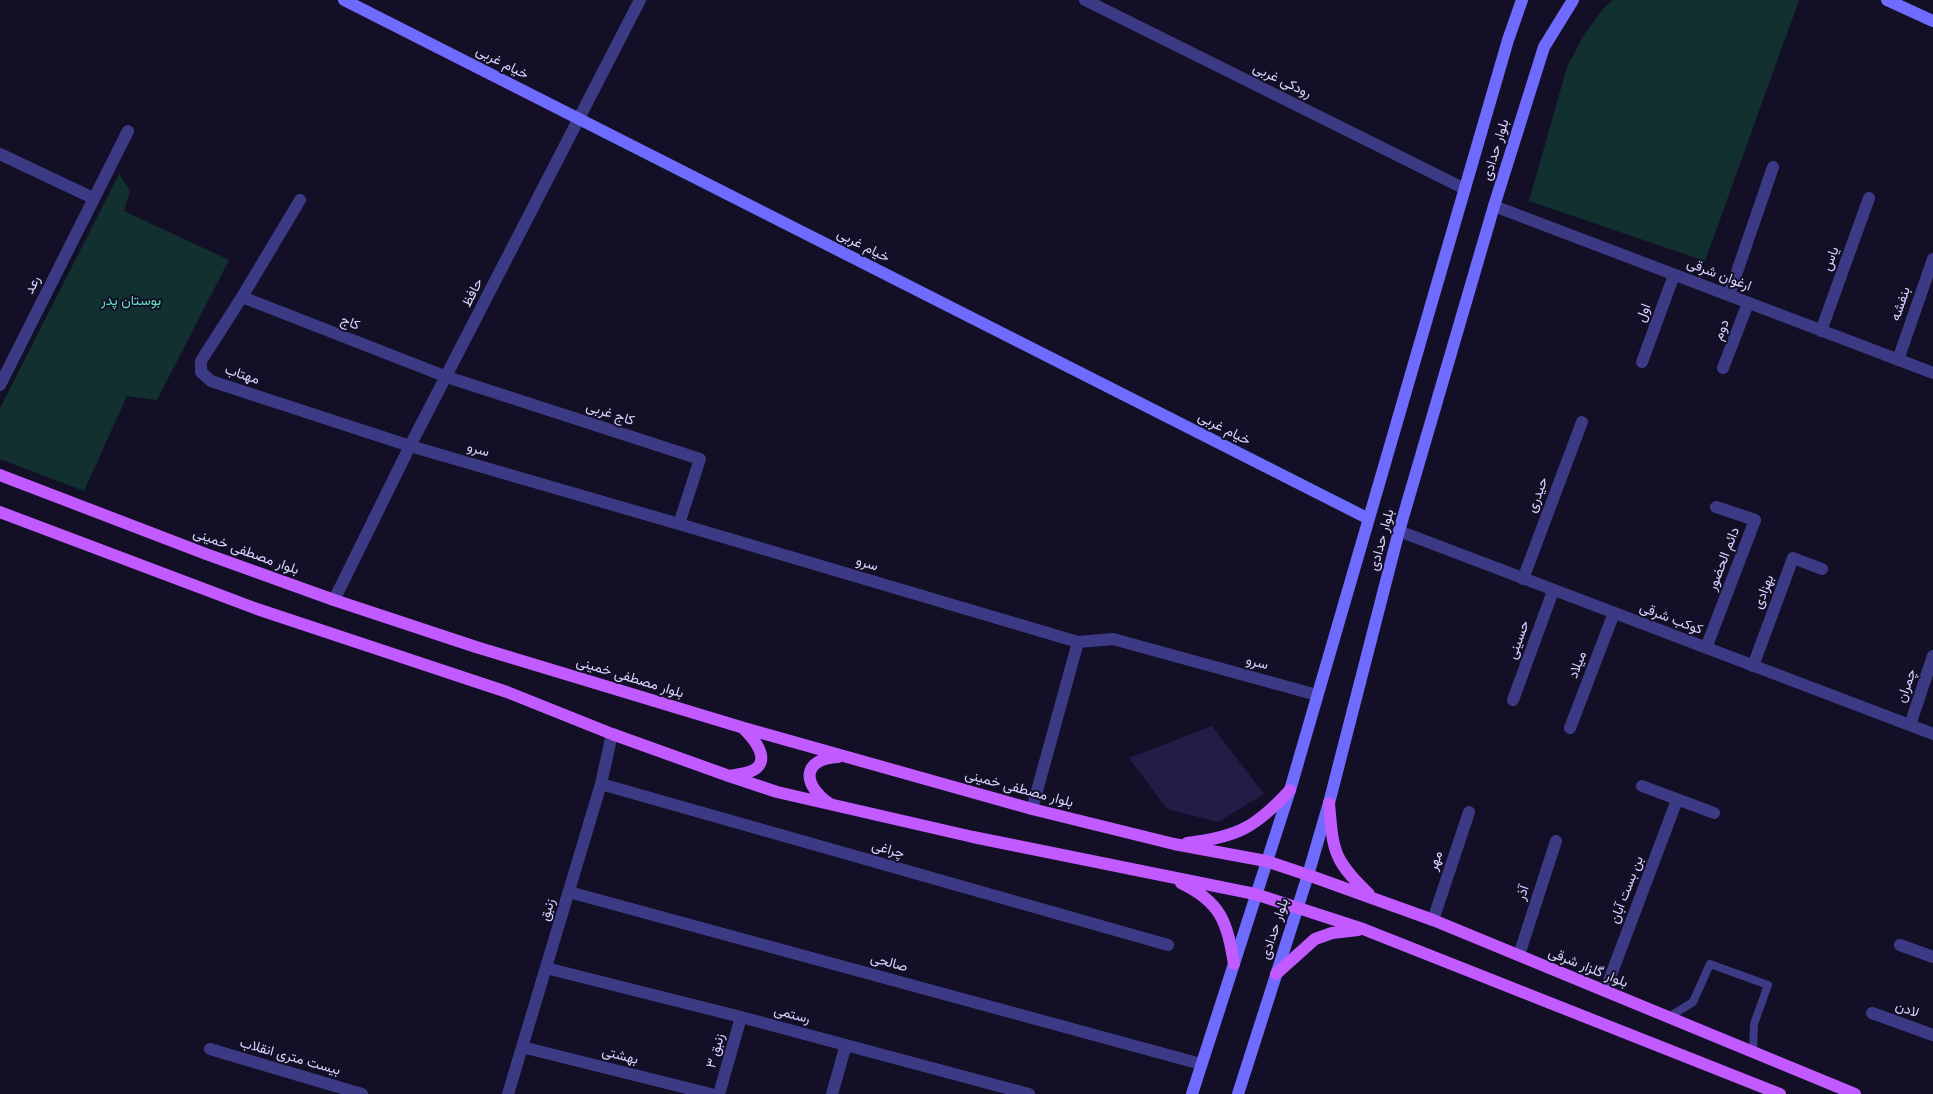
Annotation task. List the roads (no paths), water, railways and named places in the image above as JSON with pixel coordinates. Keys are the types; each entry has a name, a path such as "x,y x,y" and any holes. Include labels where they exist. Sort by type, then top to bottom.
{"main road":[{"name":"خیام غربی","path":"344,0 1369,519"},
{"name":"بلوار حدادی","path":"1192,1094 1290,790 1464,189 1508,40 1522,0"},
{"name":"بلوار حدادی","path":"1238,1094 1298,908 1329,803 1399,531 1494,206 1544,47 1573,0"},
{"path":"1887,0 1933,21"},
{"name":"بلوار مصطفی خمینی","path":"0,475 206,554 334,600 486,650 843,757 1032,809 1174,844 1266,862 1308,875"},
{"path":"0,512 257,609 507,692 612,734 776,792 973,837 1255,894 1363,929 1780,1094"},
{"path":"728,776 751,772 760,762 761,754 757,743 744,728"},
{"path":"832,806 820,798 810,782 810,774 812,766 818,760 843,757"},
{"path":"1174,844 1215,840 1234,834 1255,823 1270,812 1290,790"},
{"path":"1329,803 1333,844 1341,864 1372,898"},
{"path":"1165,875 1195,890 1217,908 1229,932 1234,964"},
{"name":"بلوار گلزار شرقی","path":"1308,875 1433,920 1854,1094"},
{"path":"1276,974 1315,939 1332,933 1363,929"}],"street":[{"name":"حافظ","path":"334,600 410,446 640,0"},
{"name":"رودکی غربی","path":"1085,0 1464,189"},
{"name":"رعد","path":"0,385 128,131"},
{"path":"0,154 93,198"},
{"path":"1729,295 1773,167"},
{"name":"یاس","path":"1821,331 1868,198"},
{"name":"مهتاب","path":"300,200 201,361 201,372 211,381 410,446"},
{"name":"ارغوان شرقی","path":"1494,206 1933,373"},
{"name":"بنفشه","path":"1898,360 1933,259"},
{"name":"اول","path":"1642,362 1674,275"},
{"name":"کاج","path":"242,296 447,377"},
{"name":"دوم","path":"1723,368 1748,303"},
{"name":"کاج غربی","path":"447,377 700,459 679,524"},
{"name":"حیدری","path":"1522,578 1582,422"},
{"name":"سرو","path":"410,446 1078,642 1114,639 1317,695"},
{"name":"دائم الحضور","path":"1706,648 1755,520 1716,507"},
{"name":"کوکب شرقی","path":"1399,531 1933,734"},
{"name":"بهزادی","path":"1753,666 1793,558 1822,569"},
{"name":"حسینی","path":"1513,700 1554,590"},
{"name":"میلاد","path":"1570,728 1614,613"},
{"path":"1032,809 1078,642"},
{"name":"چمران","path":"1910,725 1933,656"},
{"name":"زنبق","path":"508,1094 601,784 612,734"},
{"name":"چراغی","path":"601,784 1168,945"},
{"path":"1642,786 1714,813"},
{"name":"بن بست آبان","path":"1605,991 1678,800"},
{"name":"مهر","path":"1433,920 1469,812"},
{"name":"آذر","path":"1519,955 1556,841"},
{"name":"صالحی","path":"569,892 1201,1064"},
{"path":"1900,945 1933,957"},
{"name":"رستمی","path":"546,968 846,1044 1029,1094"},
{"name":"لادن","path":"1872,1013 1933,1035"},
{"name":"زنبق ۳","path":"719,1094 741,1017"},
{"path":"832,1094 846,1044"},
{"name":"بهشتی","path":"522,1047 711,1094"},
{"name":"بیست متری انقلاب","path":"210,1049 362,1094"}],"lane":[{"path":"1670,1017 1693,1002 1710,964 1768,986 1754,1024 1753,1052"}],"park label":[{"name":"بوستان پدر","path":"131,301"}]}
